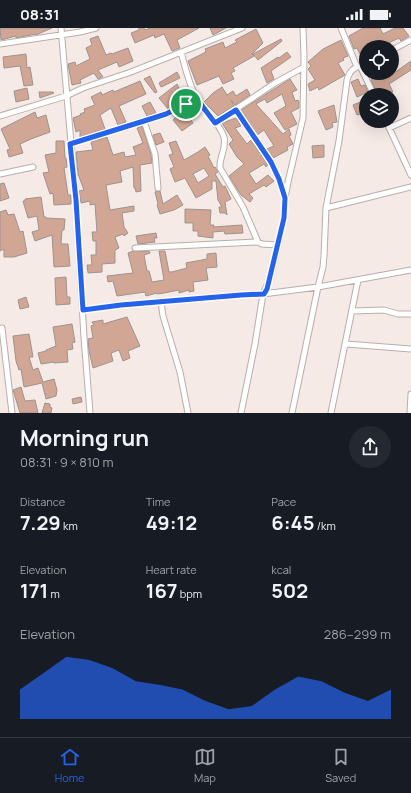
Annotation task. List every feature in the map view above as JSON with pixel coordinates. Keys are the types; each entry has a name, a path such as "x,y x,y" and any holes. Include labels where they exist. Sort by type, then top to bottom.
{"street":[{"path":"61,28 76,200 90,413"},
{"path":"0,44 80,32 96,28"},
{"path":"0,116 66,96 83,88 131,72 181,52 229,30 242,28"},
{"path":"241,413 264,294 270,279 284,218 285,198 303,118 303,28"},
{"path":"292,413 323,267 326,208 339,141 347,80 350,72 359,66 341,28"},
{"path":"399,46 411,40"},
{"path":"181,52 187,74 197,99 224,137 225,143 219,162 220,168 243,206 258,242"},
{"path":"215,123 275,83 304,67"},
{"path":"70,144 166,114 197,99"},
{"path":"236,110 271,162 279,179 285,198"},
{"path":"399,123 411,118"},
{"path":"144,121 155,154 158,188"},
{"path":"389,128 411,175"},
{"path":"0,174 33,167"},
{"path":"326,208 411,187"},
{"path":"135,248 258,242 262,244 278,245"},
{"path":"83,310 264,294 318,287 411,270"},
{"path":"331,413 358,280"},
{"path":"160,302 180,372 188,413"},
{"path":"352,311 384,310 398,314 411,314"},
{"path":"2,328 12,413"},
{"path":"346,344 411,349"},
{"path":"410,413 411,394"}],"building":[{"path":"0,28 52,28 36,35 16,38 16,36 1,40"},
{"path":"139,28 144,28 145,30 150,28 199,28 177,40 180,48 172,51 164,34 155,38 154,35 135,43 131,33 139,30"},
{"path":"210,28 226,28 213,35"},
{"path":"363,28 380,28 383,34 395,28 403,28 409,36 401,41 399,38 395,40 359,40 359,52 357,48 354,49 349,36"},
{"path":"256,29 263,43 252,54 254,56 233,68 235,71 231,73 234,79 223,84 219,76 197,85 188,61 206,52 205,49 223,42 225,48 237,42 235,40"},
{"path":"98,36 106,55 128,48 133,61 119,67 117,62 98,70 103,77 98,79 94,73 80,80 81,83 72,85 68,64 75,62 76,66 90,59 86,48 92,45 90,39"},
{"path":"281,39 282,41 258,60 253,54"},
{"path":"341,40 348,56 343,58 344,60 338,63 345,75 319,90 318,87 310,91 308,84 315,80 308,69 311,66 308,62 323,49"},
{"path":"287,52 291,57 271,71 274,79 267,83 261,68"},
{"path":"26,54 27,68 30,67 33,85 24,86 20,66 4,68 3,57"},
{"path":"411,61 411,70 399,78 399,69"},
{"path":"177,72 180,78 161,87 159,83"},
{"path":"150,76 157,92 155,93 144,79"},
{"path":"290,79 297,90 292,92 295,101 298,100 299,102 299,108 291,112 297,124 285,130 274,113 286,106 282,94 267,103 265,99 256,104 283,134 289,129 291,135 289,136 293,144 287,147 288,150 273,158 267,149 274,146 264,130 257,135 241,110"},
{"path":"358,79 361,86 365,85 366,88 359,88 359,96 357,97 351,82"},
{"path":"371,80 395,80 389,84 391,88 375,88"},
{"path":"140,81 146,94 119,106 126,122 118,125 111,108 100,115 105,129 80,137 80,130 76,132 73,118 85,112 84,109 95,105 91,97 101,92 102,95 113,90 114,92"},
{"path":"177,84 185,100 168,109 159,98"},
{"path":"222,87 227,95 233,91 236,96 247,89 250,95 235,105 231,100 234,106 218,116 204,102"},
{"path":"27,88 29,99 16,102 14,91"},
{"path":"39,92 53,92 54,93 40,98"},
{"path":"150,102 156,113 147,116 142,106"},
{"path":"359,102 359,114 357,115 353,105"},
{"path":"334,105 337,122 332,123 333,127 326,130 318,111"},
{"path":"35,112 37,118 46,115 50,132 20,144 23,153 9,157 7,150 10,149 1,129"},
{"path":"180,114 183,118 187,115 193,123 182,131 173,120"},
{"path":"236,118 241,126 235,128 247,144 251,140 268,165 266,167 264,164 249,173 256,184 268,175 274,181 266,187 264,185 249,194 253,198 250,202 241,195 229,176 244,164 237,157 229,144 233,140 222,123"},
{"path":"142,126 152,163 140,165 141,191 136,192 134,188 133,167 120,171 122,182 106,185 110,210 134,206 134,211 122,213 124,227 128,233 124,236 123,234 115,237 119,248 115,250 115,263 102,264 102,272 88,273 87,265 92,265 91,255 96,255 96,241 93,241 92,232 97,232 95,204 90,205 90,201 81,203 79,191 84,190 78,174 76,152 93,150 91,142 107,137 113,155 124,152 125,157 136,155 133,147 143,143 137,128"},
{"path":"160,133 164,142 156,145 153,135"},
{"path":"56,141 64,141 67,167 64,168 68,195 71,195 71,204 54,205 53,193 50,194 43,173 49,172 45,155 56,153"},
{"path":"176,141 184,160 205,147 210,155 208,156 214,168 215,167 218,172 215,174 223,187 225,186 231,199 225,202 227,215 225,213 220,213 219,207 222,207 218,200 216,181 212,181 212,189 196,198 185,178 175,182 170,169 174,167 169,155 173,154 169,143","holes":["204,168 209,176 198,183 193,174"]},
{"path":"324,145 324,157 313,158 312,146"},
{"path":"4,183 9,198 0,201 0,184"},
{"path":"160,191 163,204 177,195 183,205 174,210 160,214 155,192"},
{"path":"41,197 44,217 65,219 64,230 62,230 61,244 68,244 70,266 54,267 52,235 35,241 32,232 39,230 37,216 28,218 23,201 25,201 25,199"},
{"path":"185,209 211,210 210,225 214,225 213,227 242,225 243,233 225,234 224,231 213,232 213,238 198,236 198,231 193,231 193,223 185,223"},
{"path":"6,210 8,215 14,214 20,232 23,231 27,253 14,257 4,257 4,249 0,251 0,212"},
{"path":"156,233 157,238 154,238 155,242 138,244 136,236"},
{"path":"133,251 149,251 150,253 144,255 147,271 149,271 152,282 164,280 159,251 165,251 169,272 187,268 186,263 207,259 207,254 216,253 217,267 206,268 208,280 193,282 194,291 189,292 189,290 179,293 179,290 146,296 145,292 117,296 113,281 108,282 107,276 133,273 128,253"},
{"path":"66,277 67,297 70,297 70,304 56,305 55,278"},
{"path":"26,297 29,307 20,309 18,300"},
{"path":"127,317 140,346 128,351 130,358 123,361 119,350 111,353 113,361 93,368 88,339 93,338 91,326 94,325 92,322 103,320 103,324"},
{"path":"72,324 75,342 72,343 73,349 67,350 68,362 41,364 38,353 56,346 53,327"},
{"path":"29,334 33,357 29,357 33,370 38,368 43,382 54,379 57,390 56,396 46,399 42,383 24,387 21,369 19,370 16,361 13,336"},
{"path":"21,387 25,401 35,400 38,413 20,413 13,390"},
{"path":"81,397 82,402 73,404 72,399"},
{"path":"45,403 50,404 50,407 52,408 51,413 42,413"}],"route":[{"path":"197,99 215,123 236,110 271,162 276,172 285,198 285,209 267,289 264,294 121,305 83,310 76,200 70,144 166,114 186,104 197,99"}]}
